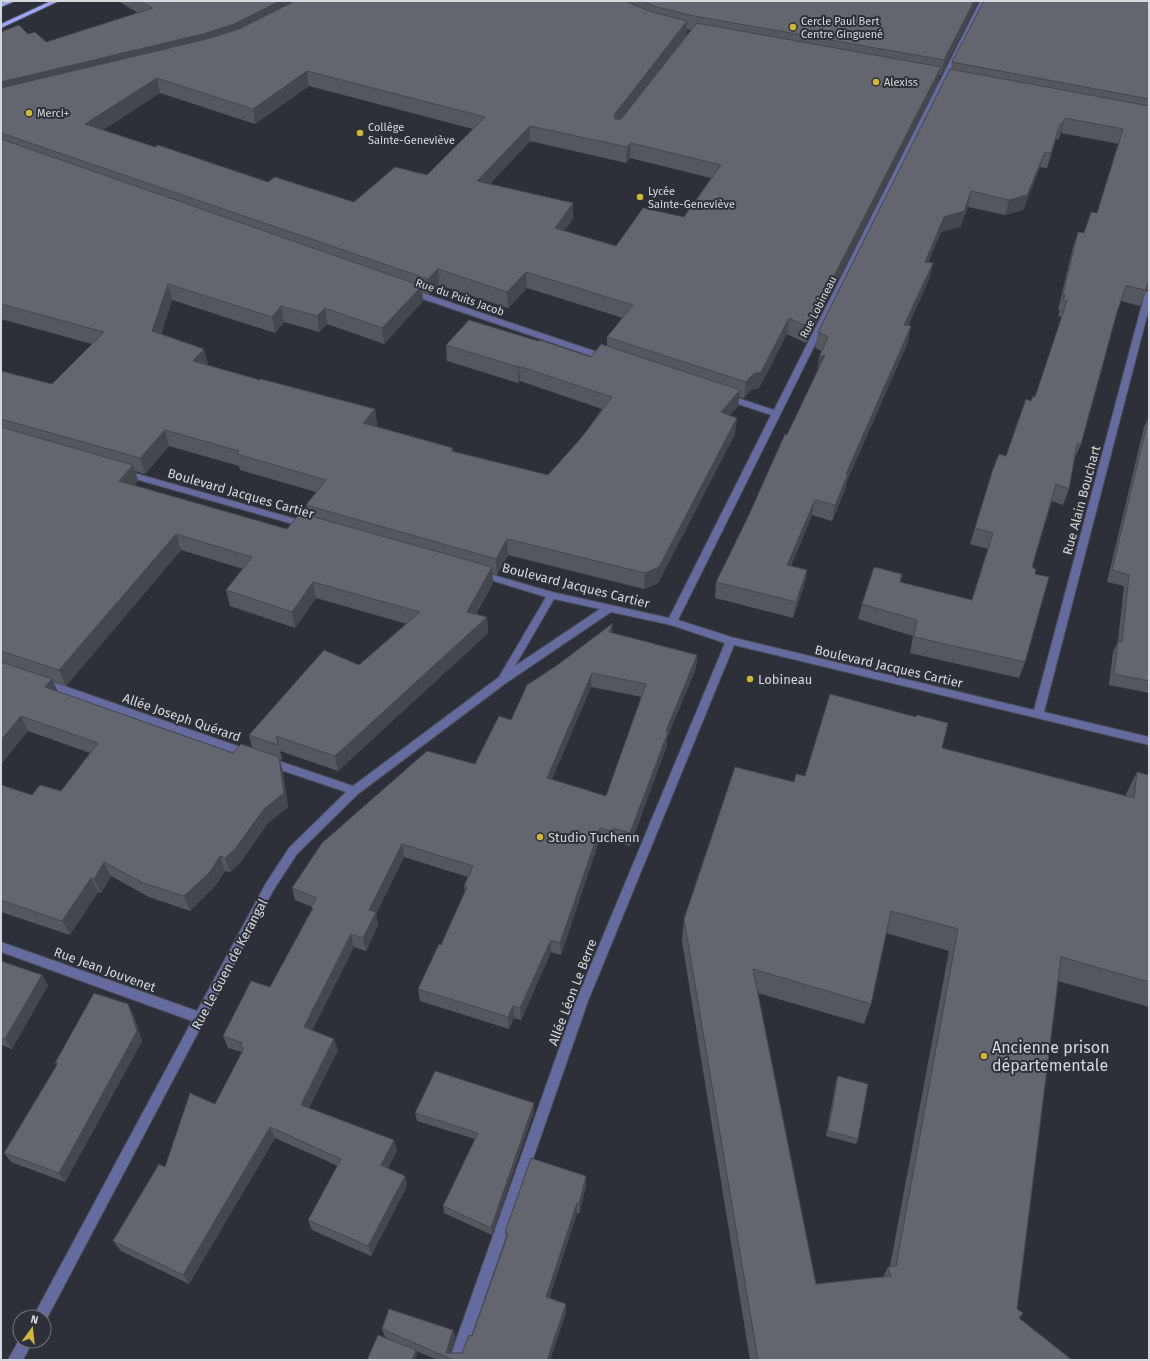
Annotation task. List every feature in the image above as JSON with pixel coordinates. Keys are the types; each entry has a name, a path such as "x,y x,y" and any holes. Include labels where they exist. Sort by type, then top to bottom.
{"main road":[{"path":"1,5 12,1"},
{"path":"1,26 56,1"}],"street":[{"name":"Rue Lobineau","path":"672,622 777,414 942,80 983,1"},
{"name":"Rue du Puits Jacob","path":"403,290 612,360"},
{"name":"Rue Alain Bouchart","path":"1038,714 1149,293"},
{"path":"717,394 777,414"},
{"name":"Boulevard Jacques Cartier","path":"115,470 320,529"},
{"name":"Boulevard Jacques Cartier","path":"472,572 552,595 672,622 731,641 1149,741"},
{"name":"Rue Le Guen de Kerangal","path":"502,680 552,595"},
{"name":"Rue Le Guen de Kerangal","path":"44,1309 270,886 293,851 354,791 502,680 609,608"},
{"name":"Allée Léon Le Berre","path":"456,1360 582,1001 731,641"},
{"name":"Allée Joseph Quérard","path":"31,679 354,791"},
{"name":"Rue Jean Jouvenet","path":"1,947 200,1018"},
{"path":"15,1360 21,1349"}],"building":[{"path":"139,1 280,1 234,24 203,34 1,82 1,32 19,25 28,34 35,32 46,42 153,8"},
{"path":"295,1 624,1 652,12 687,21 614,115 615,119 621,119 697,23 941,67 808,327 789,318 761,372 753,374 746,382 607,337 633,305 526,272 507,292 438,269 428,279 1,133 1,88 207,39 239,29","holes":["307,71 485,117 427,175 395,167 354,202 275,177 268,182 158,145 155,147 85,124 157,78 253,109","530,126 627,147 631,143 721,165 684,217 643,208 616,246 555,228 573,203 477,181"]},
{"path":"641,1 974,1 944,60 694,16 657,7"},
{"path":"984,1 1149,1 1149,99 952,62"},
{"path":"950,69 1149,106 1149,278 1146,290 1126,286 1117,312 1081,444 1077,444 1069,489 1056,484 1032,567 1036,569 1035,574 1049,577 1025,662 914,637 917,620 862,604 874,567 902,574 900,582 972,600 993,533 975,528 993,469 999,454 1006,456 1026,399 1031,401 1033,396 1035,397 1067,301 1063,300 1065,295 1063,294 1078,232 1084,233 1091,212 1097,213 1123,129 1065,118 1062,124 1060,124 1051,153 1045,152 1027,195 1009,200 971,191 964,211 944,217 925,262 933,263 904,325 911,326 846,474 848,474 835,505 815,500 787,565 807,570 796,602 716,582 748,517 785,434 787,435 825,355 819,357 828,337 818,332"},
{"path":"1,139 422,286 382,328 325,308 317,316 281,306 272,317 168,284 152,331 204,349 193,361 260,380 261,379 375,409 363,423 453,448 451,451 548,475 582,437 612,397 519,366 518,367 446,345 469,320 538,341 540,340 591,357 601,344 740,390 721,412 737,418 659,567 645,573 507,539 496,559 306,505 326,480 237,454 239,451 165,430 140,458 1,419 1,371 52,384 104,332 1,304"},
{"path":"1149,416 1149,681 1114,674 1118,641 1122,642 1129,575 1112,570"},
{"path":"1,427 133,465 119,481 287,529 300,513 492,567 467,612 487,617 335,756 276,736 278,745 249,735 324,650 359,665 420,612 313,582 292,612 226,590 252,557 176,534 59,670 1,651"},
{"path":"613,623 609,632 697,655 666,731 668,732 630,833 613,828 612,831 600,828 560,943 551,940 520,1008 513,1006 508,1017 418,989 439,944 441,945 467,887 464,886 473,866 402,844 369,910 376,912 363,938 351,934 304,1027 334,1039 301,1105 394,1140 381,1165 405,1176 368,1246 308,1220 341,1159 270,1127 183,1275 113,1241 159,1164 165,1167 190,1093 215,1104 244,1048 240,1047 242,1043 223,1036 251,981 270,987 313,908 311,907 317,898 292,888 322,843 427,751 475,764 499,716 511,720 527,685 556,666","holes":["592,673 646,684 606,796 547,778"]},
{"path":"1,662 52,679 45,687 233,753 241,744 279,757 284,793 264,809 235,849 225,858 220,856 210,872 184,896 143,883 104,862 94,879 91,878 62,921 1,900 1,785 32,795 40,785 61,791 98,743 21,716 1,740"},
{"name":"Ancienne prison départementale","path":"830,694 916,717 917,715 948,723 942,748 1134,798 1137,772 1149,775 1149,982 1061,957 1017,1309 1023,1313 1019,1318 1072,1360 758,1360 684,919 735,767 794,782 796,774 805,776","holes":["891,911 958,929 896,1266 888,1267 891,1276 816,1284 753,969 871,1004"]},
{"path":"1,961 42,975 5,1039 1,1038"},
{"path":"94,993 128,1004 137,1031 59,1173 4,1153 58,1063 55,1063"},
{"path":"435,1071 534,1103 491,1228 443,1206 478,1133 415,1113"},
{"path":"838,1076 868,1084 858,1139 828,1131"},
{"path":"531,1158 586,1176 579,1204 577,1203 546,1297 566,1304 547,1360 454,1360 382,1329 389,1309 453,1330 446,1353 462,1353 469,1335 472,1336 508,1234 505,1232"},
{"path":"378,1335 416,1350 412,1360 367,1360"}],"place":[{"name":"Cercle Paul Bert Centre Ginguené","path":"793,27"},
{"name":"Alexiss","path":"876,82"},
{"name":"Merci+","path":"29,113"},
{"name":"Collège Sainte-Geneviève","path":"360,133"},
{"name":"Lycée Sainte-Geneviève","path":"640,197"},
{"name":"Lobineau","path":"750,679"},
{"name":"Studio Tuchenn","path":"540,837"},
{"name":"Ancienne prison départementale","path":"984,1056"}]}
